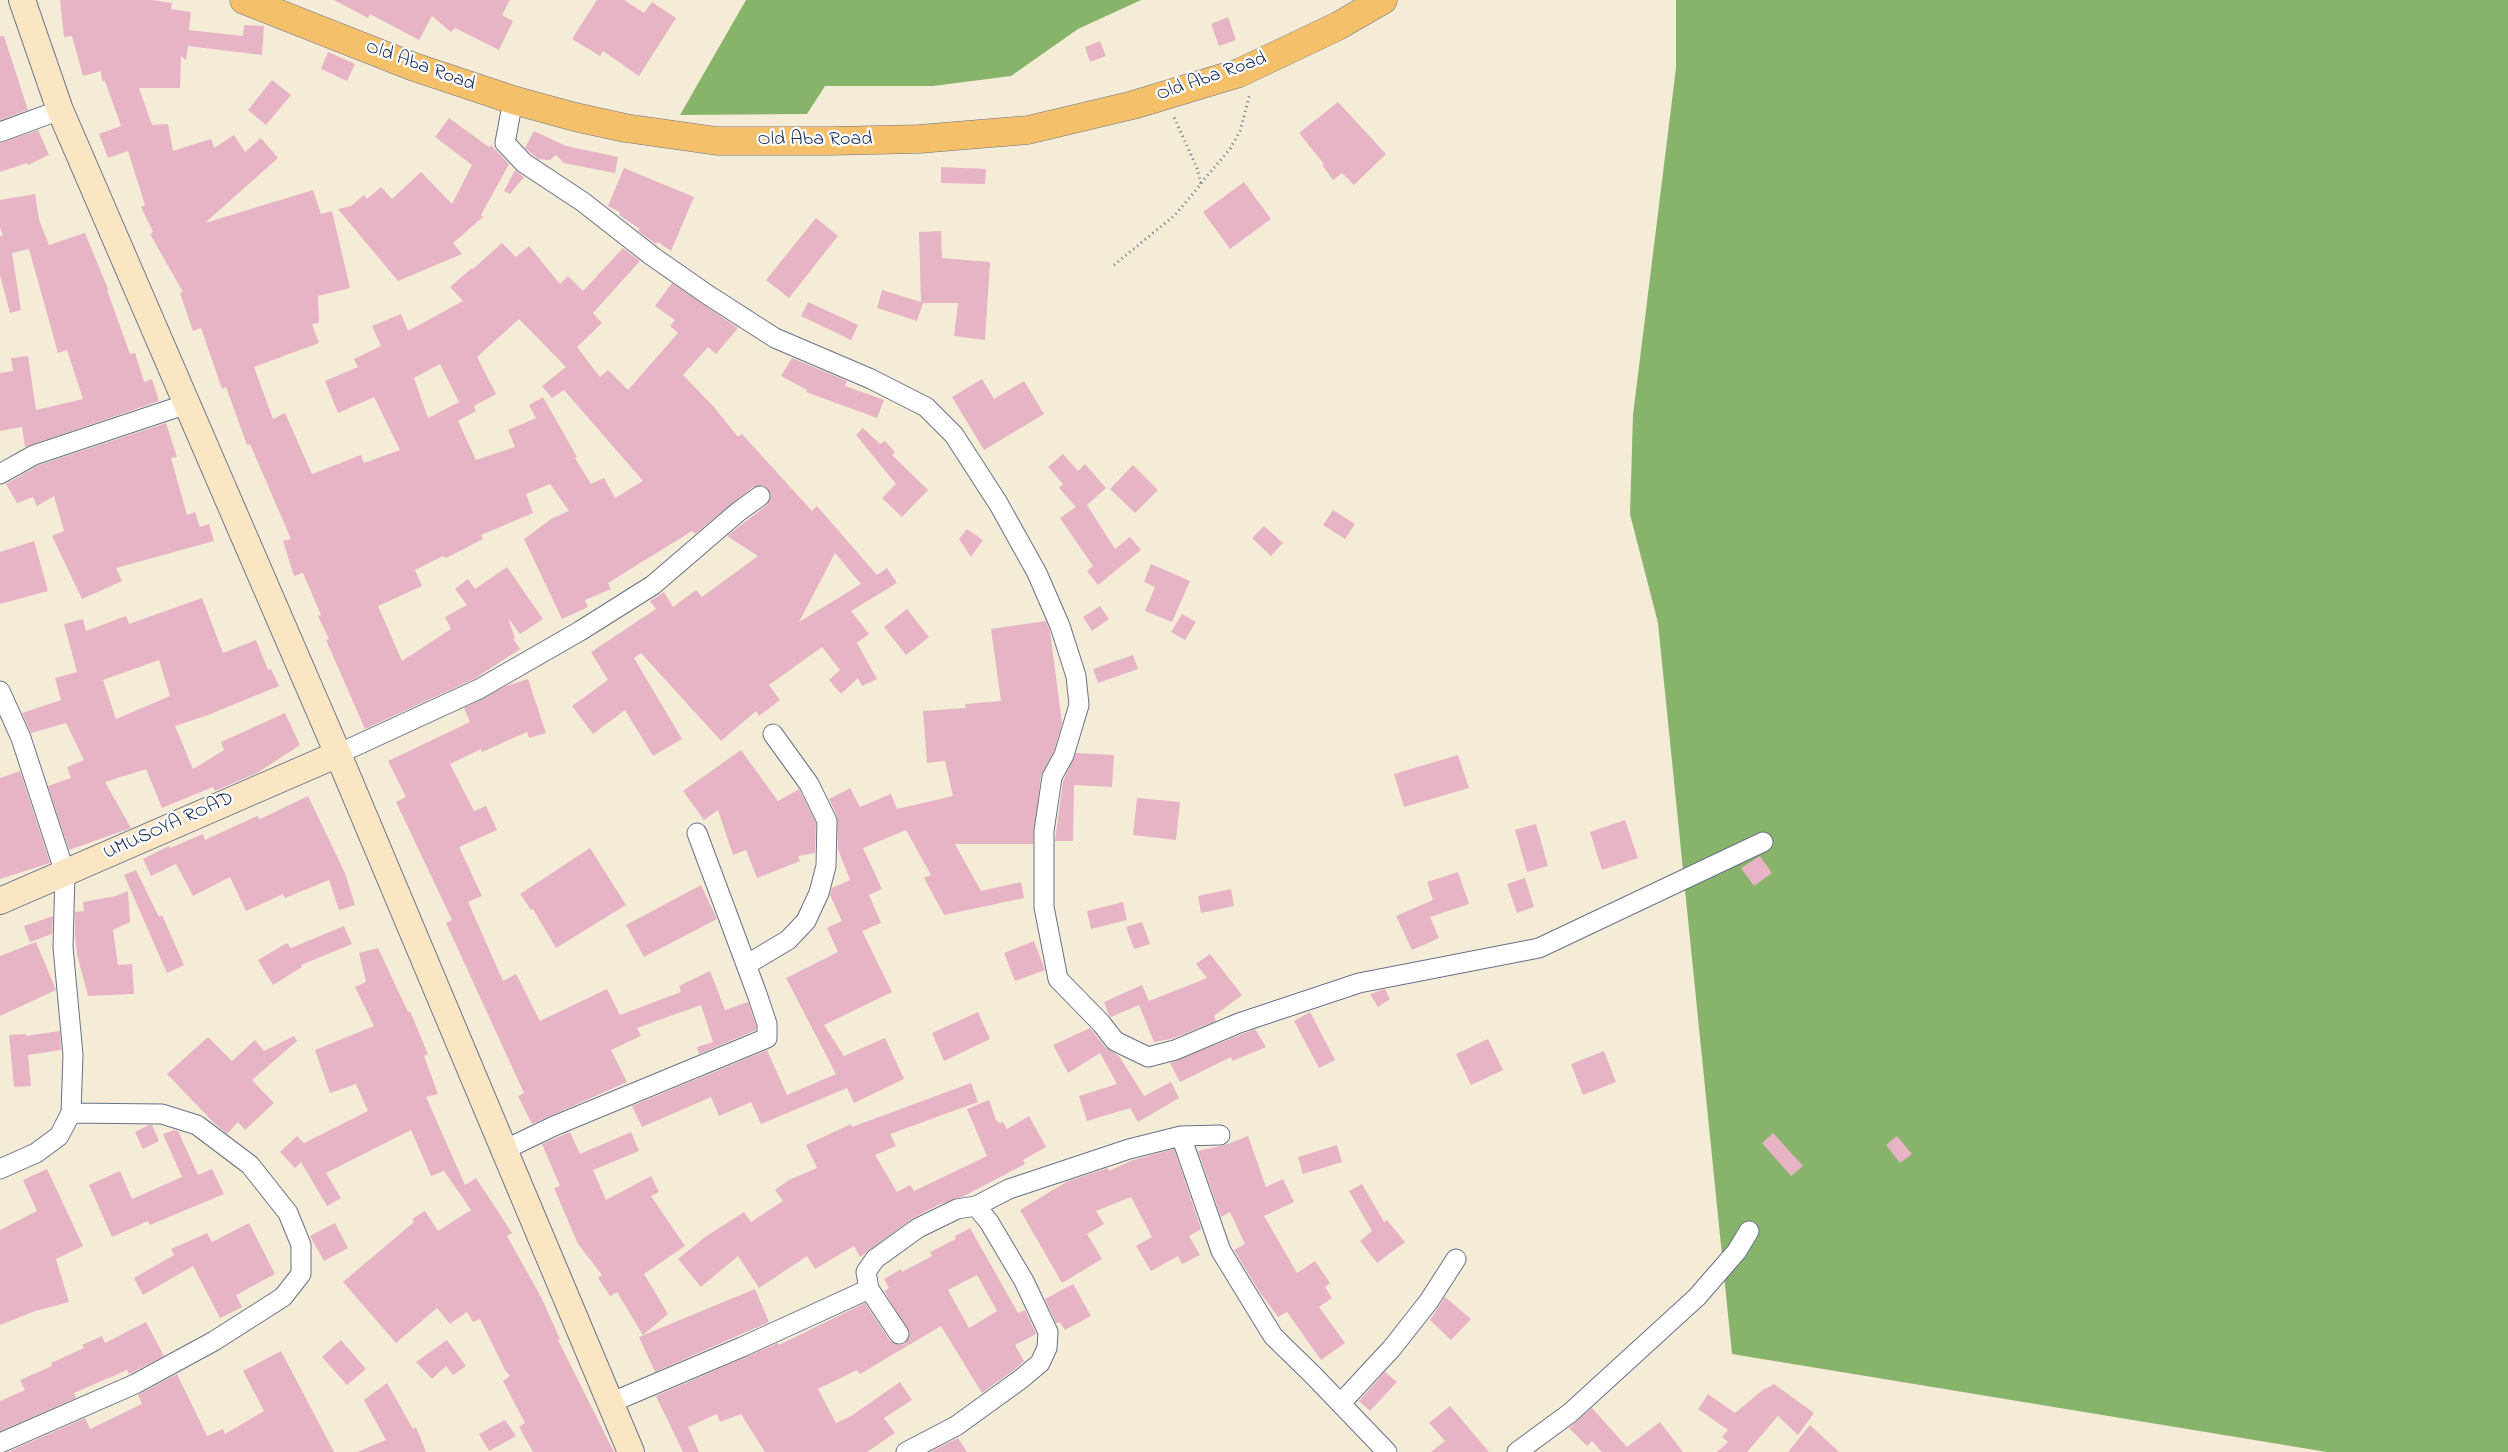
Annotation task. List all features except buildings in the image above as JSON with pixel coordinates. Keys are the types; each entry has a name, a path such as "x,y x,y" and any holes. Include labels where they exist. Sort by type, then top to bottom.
{"main road":[{"path":"22,0 60,110 338,754 506,1149 631,1452"},
{"name":"Old Aba Road","path":"244,0 414,67 513,100 625,128 716,141 918,139 1028,130 1133,105 1239,73 1338,26 1383,0"},
{"name":"UMUSOYA ROAD","path":"0,901 338,754"}],"street":[{"path":"513,100 505,143 524,163 583,202 700,290 775,338 871,379 926,407 954,435 993,495 1037,573 1060,626 1076,676 1079,705 1064,755 1052,777 1044,831 1044,907 1058,980 1101,1023 1115,1041 1148,1057 1175,1050 1239,1023 1359,983 1539,948 1763,842"},
{"path":"0,132 60,110"},
{"path":"0,474 34,455 187,404"},
{"path":"338,754 479,689 580,630 652,585 738,512 760,496"},
{"path":"0,691 21,738 65,873 63,947 73,1055 71,1113 59,1136 36,1153 0,1169"},
{"path":"746,965 788,940 806,921 818,893 826,866 827,820 809,784 773,734"},
{"path":"506,1149 554,1126 767,1038 767,1024 697,833"},
{"path":"0,1442 135,1384 214,1342 282,1297 301,1274 301,1245 288,1213 250,1165 197,1125 162,1114 71,1113"},
{"path":"1181,1136 1221,1250 1273,1336 1341,1403 1387,1452"},
{"path":"898,1334 869,1289 866,1272 875,1259 918,1228 957,1209 976,1206 1009,1189 1130,1149 1181,1136 1220,1136"},
{"path":"906,1452 956,1426 1021,1379 1040,1363 1047,1348 1048,1332 1024,1281 989,1222 976,1206"},
{"path":"1517,1452 1570,1413 1697,1297 1737,1251 1749,1231"},
{"path":"1341,1403 1392,1348 1429,1301 1456,1259"},
{"path":"610,1403 742,1347 869,1289"}],"path":[{"path":"1114,265 1168,221 1230,148 1240,130 1250,94"},
{"path":"1173,114 1197,168 1201,184"}],"green space":[{"path":"746,0 1141,0 1078,29 1011,76 933,86 825,86 807,114 680,115"},
{"path":"1676,0 2508,0 2508,1452 2327,1452 1732,1354 1658,623 1630,514 1633,415 1676,68"}]}
